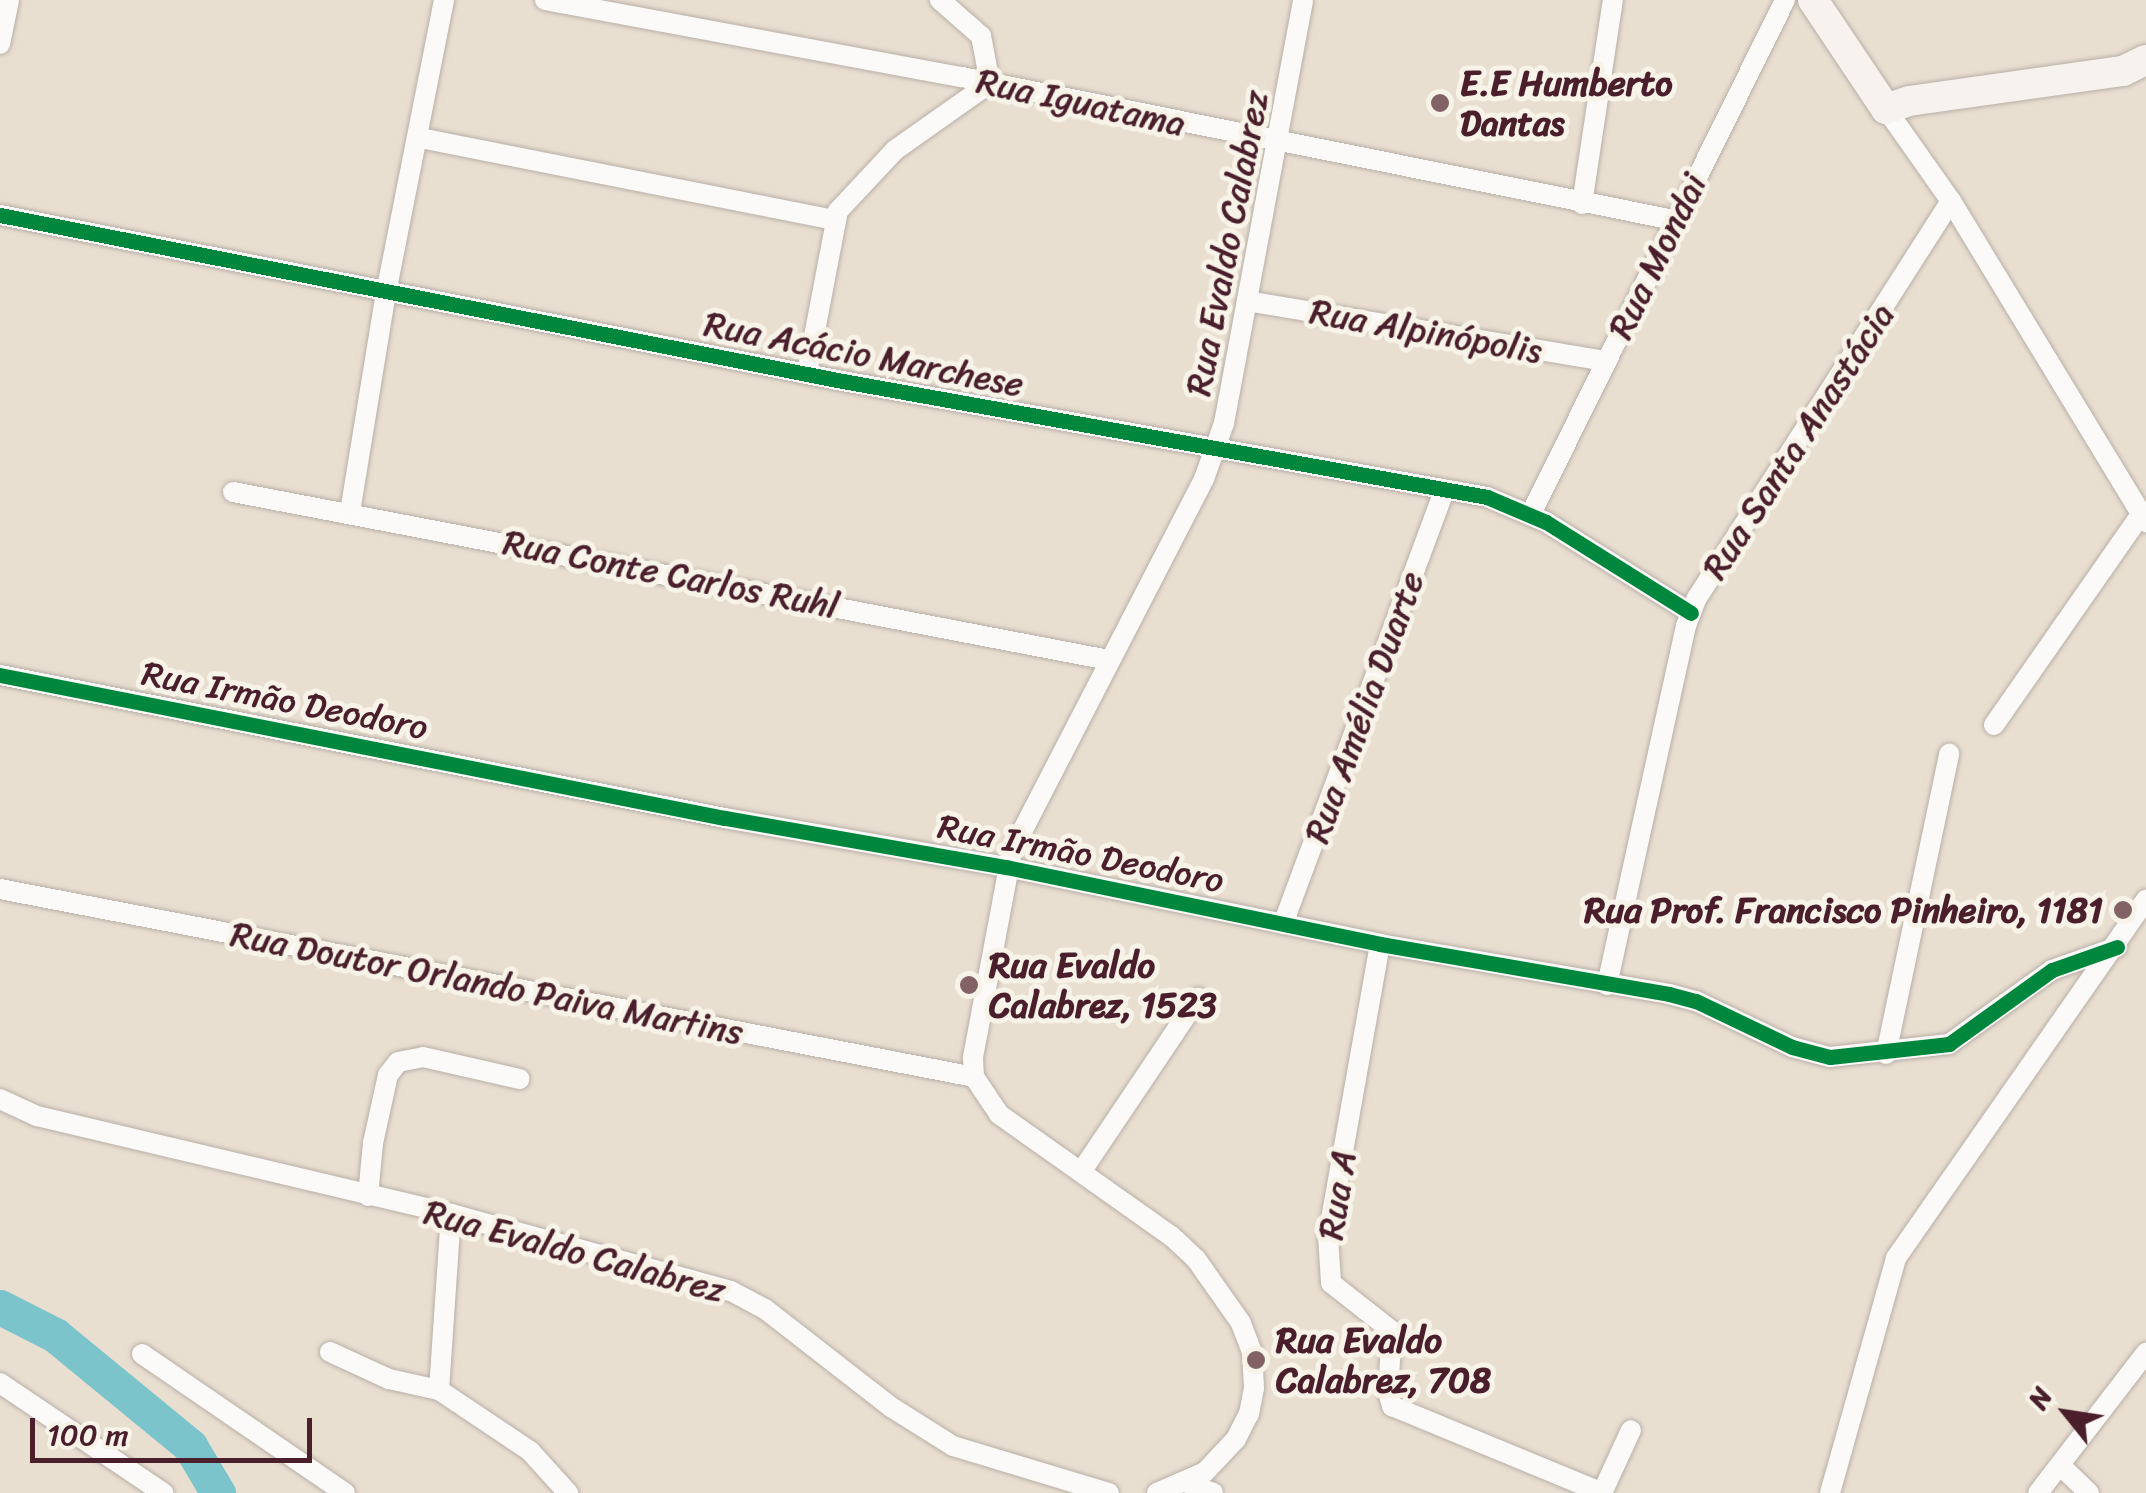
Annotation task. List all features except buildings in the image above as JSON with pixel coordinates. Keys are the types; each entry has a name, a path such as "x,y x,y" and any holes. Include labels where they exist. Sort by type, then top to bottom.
{"street":[{"path":"0,44 8,0"},
{"path":"350,512 386,293 420,138 444,0"},
{"name":"Rua Iguatama","path":"545,0 1674,220"},
{"path":"806,373 836,220 843,204 878,164 990,84 981,36 940,0"},
{"name":"Rua Evaldo Calabrez","path":"974,1077 976,1038 1006,867 1204,479 1216,448 1303,0"},
{"path":"1582,204 1613,0"},
{"name":"Rua Mondai","path":"1531,514 1786,0"},
{"path":"1813,0 1951,201 2143,518 1994,725"},
{"path":"1886,110 1910,101 2123,71 2146,60"},
{"path":"420,138 836,220"},
{"name":"Rua Santa Anastácia","path":"1608,984 1691,614 1951,201"},
{"name":"Rua Acácio Marchese","path":"0,216 806,373 1487,497 1531,514 1691,614"},
{"name":"Rua Alpinópolis","path":"1247,300 1606,362"},
{"name":"Rua Amélia Duarte","path":"1283,924 1444,490"},
{"name":"Rua Conte Carlos Ruhl","path":"233,492 1109,660"},
{"name":"Rua Irmão Deodoro","path":"0,675 725,818 1006,867 1380,944 1696,1001 1792,1047 1830,1057 1886,1054 1949,1044 2052,970 2117,947"},
{"path":"1886,1054 1949,754"},
{"name":"Rua Doutor Orlando Paiva Martins","path":"0,889 974,1077"},
{"path":"1830,1493 1873,1328 1896,1258 2117,947 2146,900"},
{"name":"Rua A","path":"1380,944 1328,1235 1328,1268 1334,1289 1392,1331 1388,1392 1392,1406 1602,1493"},
{"path":"1080,1172 1198,998"},
{"path":"368,1196 388,1075 398,1062 423,1057 520,1080"},
{"path":"974,1077 987,1101 1016,1130 1136,1208 1196,1259 1241,1323 1252,1352 1254,1388 1249,1414 1236,1439 1205,1472 1157,1493"},
{"name":"Rua Evaldo Calabrez","path":"0,1099 37,1116 451,1214 730,1292 765,1309 928,1433 953,1446 1099,1492"},
{"path":"440,1390 451,1214"},
{"path":"330,1352 390,1379 440,1390 530,1452 568,1493"},
{"path":"2038,1493 2146,1353"},
{"path":"142,1354 345,1493"},
{"path":"0,1383 163,1493"},
{"path":"1602,1493 1630,1430"},
{"path":"2061,1466 2089,1493"},
{"path":"1184,1482 1213,1493"}],"waterway":[{"path":"0,1307 55,1335 190,1446 218,1493"}],"cycle path":[{"path":"0,215 837,380 1487,497 1546,522 1691,613"},
{"path":"0,675 725,818 1006,867 1380,944 1669,994 1696,1001 1792,1047 1830,1057 1949,1044 2052,970 2117,947"}],"place":[{"name":"E.E Humberto Dantas","path":"1440,103"},
{"name":"Rua Prof. Francisco Pinheiro, 1181","path":"2123,910"},
{"name":"Rua Evaldo Calabrez, 1523","path":"969,985"},
{"name":"Rua Evaldo Calabrez, 708","path":"1256,1360"}]}
